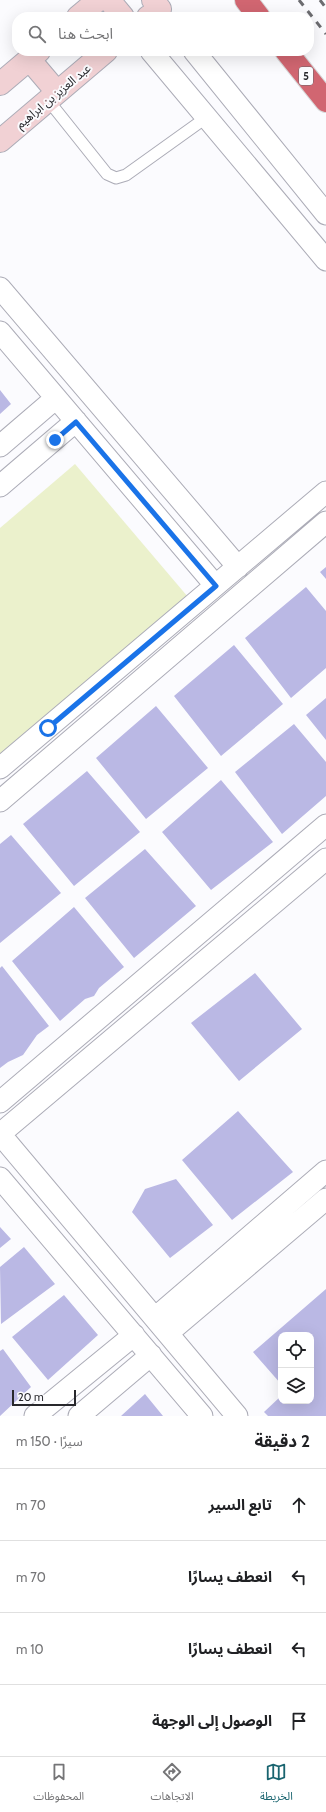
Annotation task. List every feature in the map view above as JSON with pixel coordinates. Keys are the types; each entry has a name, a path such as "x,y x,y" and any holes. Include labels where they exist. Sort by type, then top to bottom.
{"highway":[{"path":"246,0 255,12"},
{"name":"5","path":"290,56 326,101"}],"street":[{"path":"84,12 98,0"},
{"path":"109,0 119,12"},
{"path":"0,84 33,56"},
{"path":"34,56 52,96"},
{"name":"عبد العزيز بن ابراهيم","path":"0,141 100,56"},
{"path":"156,56 326,260"},
{"path":"198,56 326,214"},
{"path":"0,288 238,566"},
{"path":"0,332 216,586"},
{"path":"0,446 56,398"},
{"path":"0,486 76,422"},
{"path":"0,768 326,492"},
{"path":"0,801 326,522"},
{"path":"0,1102 326,825"},
{"path":"238,1416 0,1134 326,859"},
{"path":"161,1326 326,1171"},
{"path":"0,1178 200,1413 217,1392"},
{"path":"161,1326 326,1199"},
{"path":"35,1416 134,1335"},
{"path":"79,1416 151,1355"}],"lane":[{"path":"52,96 107,174 116,178 126,175 207,117"}],"green space":[{"path":"75,464 188,597 0,757 0,528"}],"building":[{"path":"0,390 11,404 0,414"},
{"path":"326,567 326,579 320,572"},
{"path":"306,587 326,611 326,668 291,698 245,638"},
{"path":"234,645 283,704 221,756 174,696"},
{"path":"326,698 326,740 306,715"},
{"path":"156,706 208,768 146,819 96,758"},
{"path":"294,724 326,762 326,796 282,834 235,772"},
{"path":"87,771 140,832 74,886 23,824"},
{"path":"221,780 273,842 211,890 162,832"},
{"path":"11,835 61,893 0,943 0,844"},
{"path":"145,849 196,906 134,958 85,898"},
{"path":"74,907 124,967 99,988 94,996 85,999 60,1021 12,961"},
{"path":"2,966 49,1026 37,1035 23,1055 8,1062 0,1068 0,968"},
{"path":"255,973 302,1029 239,1081 191,1023"},
{"path":"238,1111 293,1172 232,1220 182,1160"},
{"path":"176,1179 213,1225 170,1258 132,1212 145,1189"},
{"path":"0,1227 11,1239 0,1248"},
{"path":"24,1247 55,1284 1,1324 0,1267"},
{"path":"326,1289 326,1416 268,1416 264,1412 278,1399 278,1404 314,1404 314,1332 278,1332 278,1381 253,1352"},
{"path":"64,1295 98,1335 48,1380 12,1337"},
{"path":"3,1349 31,1387 0,1416 0,1351"},
{"path":"145,1394 163,1416 121,1416"}],"railway":[{"path":"299,0 309,12"},
{"path":"320,0 326,8"},
{"path":"314,19 326,34"}],"route":[{"path":"48,728 216,586 76,422 55,440"}]}
